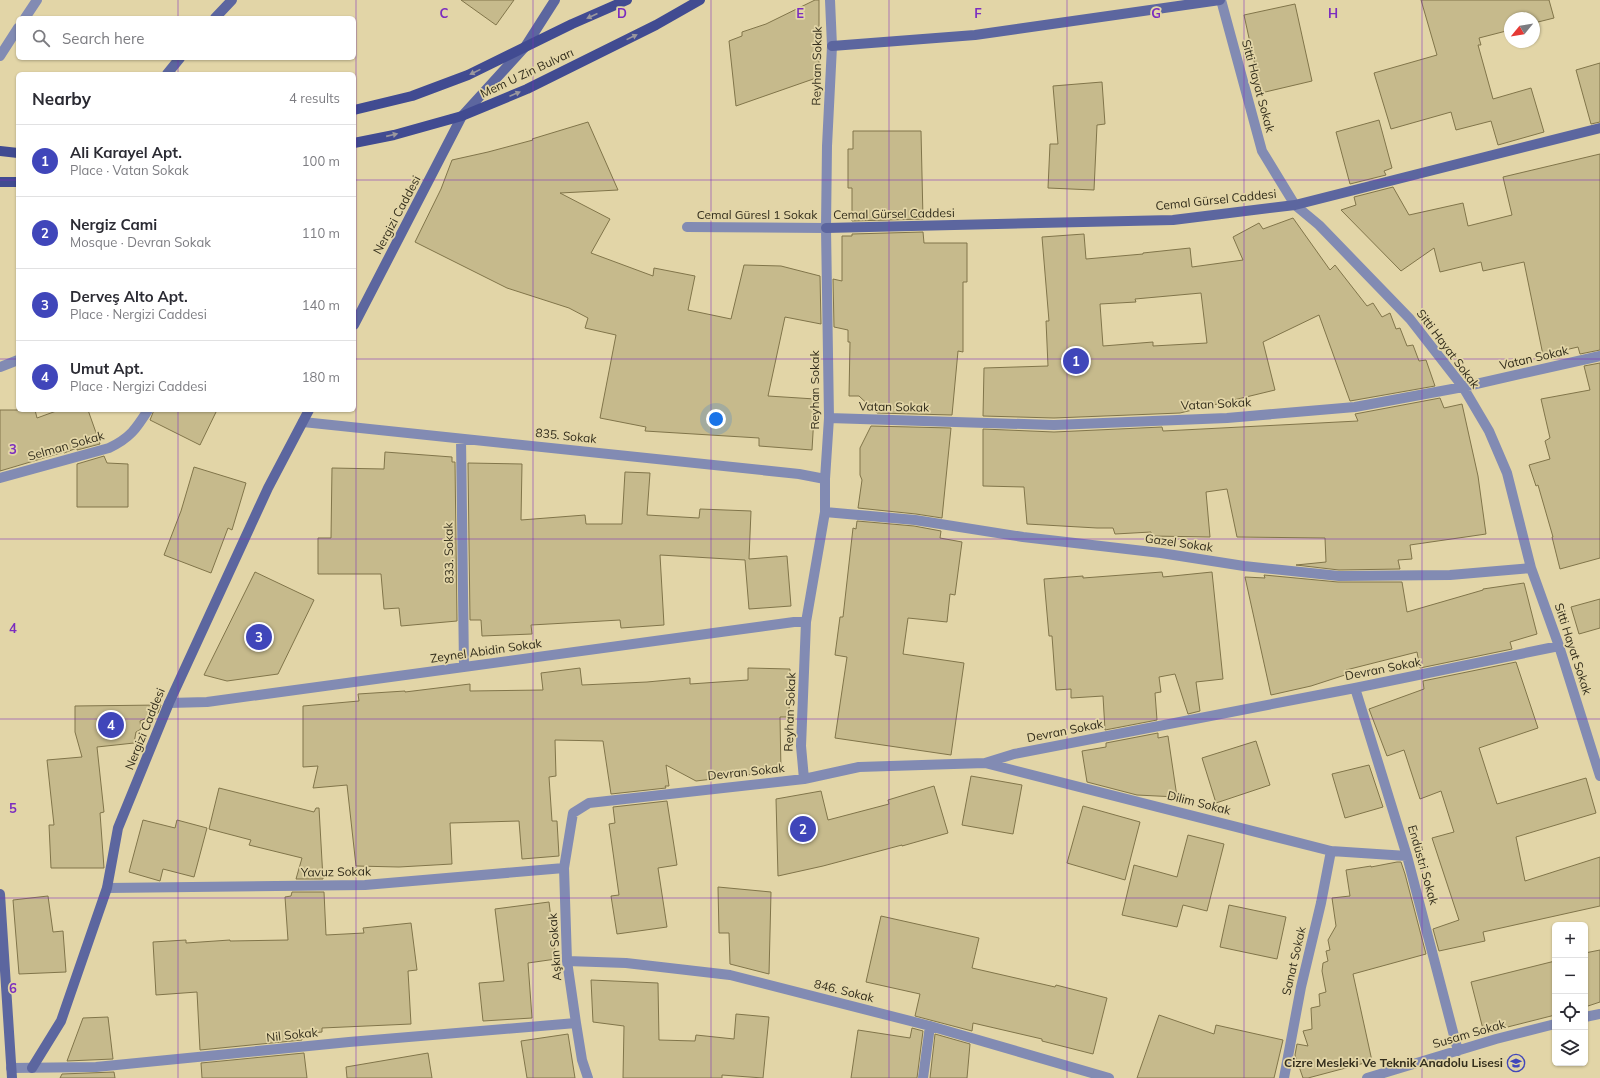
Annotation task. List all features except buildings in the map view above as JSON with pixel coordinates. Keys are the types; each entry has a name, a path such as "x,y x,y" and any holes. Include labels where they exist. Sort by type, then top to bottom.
{"main road":[{"name":"Mem U Zin Bulvarı","path":"356,110 412,96 468,75 627,0"},
{"name":"Mem U Zin Bulvarı","path":"356,143 394,135 462,116 527,89 656,25 700,0"},
{"path":"0,151 16,153"},
{"path":"0,182 16,182"}],"street":[{"path":"26,16 37,0"},
{"path":"217,16 232,0"},
{"name":"Nergizi Caddesi","path":"356,321 462,116 525,47 555,0"},
{"name":"Reyhan Sokak","path":"804,779 801,746 806,622 825,512 825,479 829,418 826,228 827,146 832,46 830,0"},
{"path":"832,46 975,34 1221,0"},
{"name":"Sitti Hayat Sokak","path":"1221,0 1262,151 1295,204 1319,224 1410,319 1463,387 1488,431 1507,472 1531,568 1559,646 1600,776"},
{"path":"0,56 16,31"},
{"path":"169,72 178,60"},
{"name":"Cemal Gürsel Caddesi","path":"826,228 1173,220 1295,204 1600,128"},
{"name":"Cemal Güresl 1 Sokak","path":"687,227 826,228"},
{"name":"Vatan Sokak","path":"829,418 1054,425 1227,418 1355,407 1463,387 1600,356"},
{"path":"0,367 16,361"},
{"name":"Selman Sokak","path":"0,478 109,448 122,442 134,431 147,412"},
{"name":"Nergizi Caddesi","path":"32,1068 61,1021 107,888 118,828 169,703 268,488 308,412"},
{"name":"835. Sokak","path":"303,422 800,474 825,479"},
{"name":"833. Sokak","path":"461,439 464,667"},
{"name":"Gazel Sokak","path":"825,512 915,520 1023,537 1161,553 1244,566 1339,576 1450,575 1531,568"},
{"name":"Zeynel Abidin Sokak","path":"169,703 207,702 794,622 806,622"},
{"name":"Devran Sokak","path":"573,813 589,803 804,779 859,767 985,763 1014,754 1355,688 1559,646"},
{"name":"Endüstri Sokak","path":"1355,688 1407,856 1458,1051"},
{"name":"Dilim Sokak","path":"985,763 1331,851 1407,856"},
{"name":"Aşkın Sokak","path":"573,813 564,868 567,961 582,1060 588,1078"},
{"name":"Sanat Sokak","path":"1284,1078 1301,987 1321,903 1331,851"},
{"name":"Yavuz Sokak","path":"107,888 365,885 564,868"},
{"path":"0,894 12,1073"},
{"name":"846. Sokak","path":"567,961 626,963 730,975 930,1026 1109,1078"},
{"path":"1588,1016 1600,1014"},
{"name":"Nil Sokak","path":"12,1073 32,1068 96,1067 350,1042 576,1023"},
{"name":"Susam Sokak","path":"1367,1078 1496,1039 1552,1025"},
{"path":"923,1078 930,1026"}],"place":[{"name":"Ali Karayel Apt.","path":"1076,361"},
{"name":"Derveş Alto Apt.","path":"259,637"},
{"name":"Umut Apt.","path":"111,725"},
{"name":"Nergiz Cami","path":"803,829"},
{"name":"Cizre Mesleki Ve Teknik Anadolu Lisesi","path":"1516,1063"}]}
